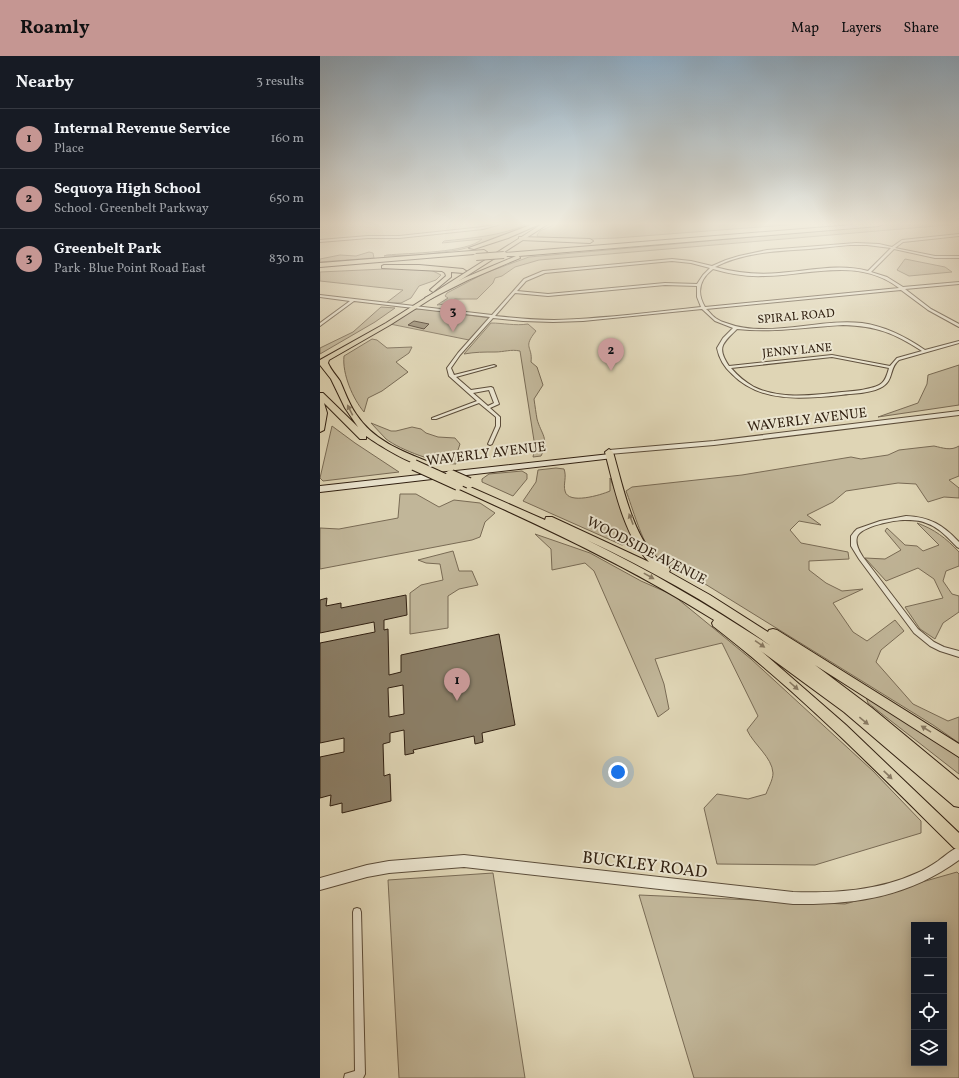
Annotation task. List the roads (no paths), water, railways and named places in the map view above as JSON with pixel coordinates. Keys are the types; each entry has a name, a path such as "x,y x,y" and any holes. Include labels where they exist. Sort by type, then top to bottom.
{"highway":[{"path":"434,290 449,276 447,272"},
{"path":"477,272 481,272"},
{"path":"428,298 481,272"}],"main road":[{"path":"322,359 373,333 434,290 466,272"},
{"path":"411,307 428,298 466,272"},
{"name":"WOODSIDE AVENUE","path":"322,359 325,366 332,373 349,408 359,424 367,432 387,446 469,483 596,548 676,591 746,634 826,691 893,744 959,801"},
{"name":"WOODSIDE AVENUE","path":"320,394 354,429 372,444 458,485 511,505 619,550 719,606 810,667 898,736 959,788"},
{"path":"320,402 323,413 320,430"},
{"path":"610,454 624,502 644,548 656,562 691,589"},
{"name":"WAVERLY AVENUE","path":"320,489 390,480 408,480 610,454"},
{"path":"676,591 792,684 959,844"},
{"path":"719,606 752,620 959,750"}],"street":[{"path":"490,444 499,422 498,417 453,377 449,371 451,363 525,280 547,272"},
{"path":"515,292 548,295 665,284 698,286 704,276 709,272"},
{"path":"729,272 753,275 798,272"},
{"path":"865,272 889,279 903,288 923,305 959,326"},
{"path":"320,296 493,317 534,321 568,321 959,282"},
{"name":"SPIRAL ROAD","path":"698,286 698,297 704,308 715,320 735,328 764,330 834,323 862,324 879,327 900,335 924,351"},
{"path":"320,325 353,300"},
{"path":"735,328 724,339 719,348 728,367 738,379 753,387 779,395 804,397 878,388 888,381 890,377 890,367 898,359 959,342"},
{"name":"JENNY LANE","path":"728,367 824,356 841,357 890,367"},
{"path":"453,377 494,366"},
{"path":"470,392 491,388 497,404 488,407"},
{"path":"434,418 480,401"},
{"name":"WAVERLY AVENUE","path":"610,454 959,413"},
{"path":"959,546 945,531 930,522 904,518 862,528 857,532 854,538 854,548 916,631 932,644 942,649 959,654"},
{"name":"BUCKLEY ROAD","path":"320,884 367,871 389,867 464,861 793,898 841,898 863,895 906,883 938,869 959,853"},
{"path":"349,1078 360,1074 357,912"}],"place":[{"name":"Greenbelt Park","path":"453,332"},
{"name":"Sequoya High School","path":"611,371"},
{"name":"Internal Revenue Service","path":"457,701"}]}
